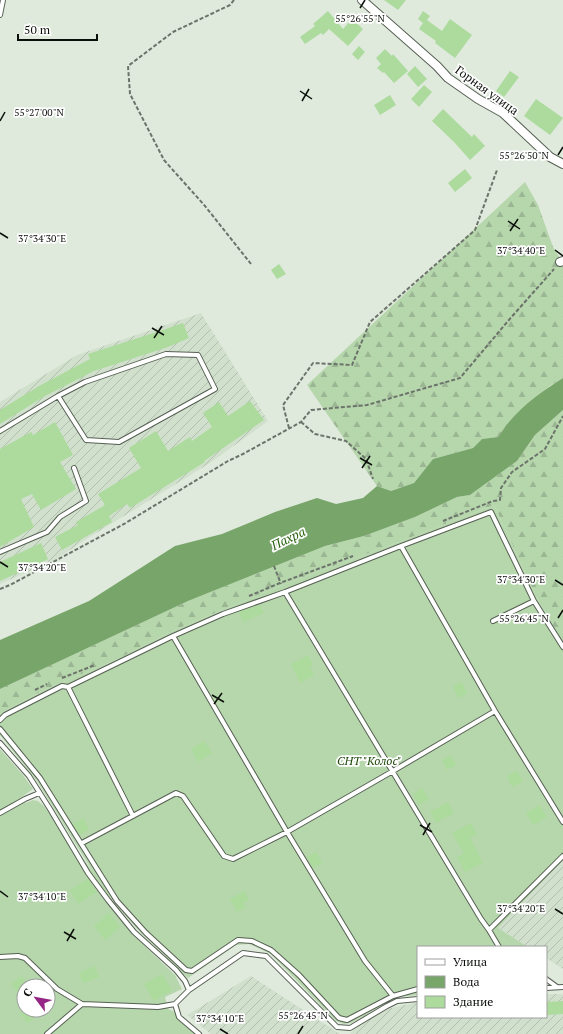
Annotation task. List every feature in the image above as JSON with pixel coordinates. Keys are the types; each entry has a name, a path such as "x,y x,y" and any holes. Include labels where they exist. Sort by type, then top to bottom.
{"street":[{"name":"Горная улица","path":"362,0 437,66 448,78 478,99 503,113 550,157 563,164"}],"lane":[{"path":"0,15 3,0"},
{"path":"0,431 58,396 85,382 166,354 198,354 215,388 119,442 86,440 58,396"},
{"path":"0,552 47,532 60,517 86,501 74,468"},
{"path":"0,720 5,715 62,686 68,687 173,636 223,614 285,592 491,512 534,601 563,647"},
{"path":"401,546 495,711 563,822"},
{"path":"285,592 498,946"},
{"path":"493,621 534,601"},
{"path":"173,636 287,832 365,961 393,996"},
{"path":"68,687 133,816"},
{"path":"82,843 176,794 183,796 224,856 232,859 287,832 495,711"},
{"path":"0,729 40,778 117,900 146,933 186,970 192,971 238,940 252,941 271,950 299,975 339,1018 347,1020 393,996 417,989"},
{"path":"0,743 29,776 88,873 108,900 134,932 176,970 185,981 189,990"},
{"path":"0,813 39,793"},
{"path":"489,930 563,856"},
{"path":"0,956 18,956 25,958 57,989 82,1004 158,1007 175,1004 189,990 243,953 266,956 337,1027 350,1028 397,1001 417,999"},
{"path":"547,980 557,987"},
{"path":"547,988 563,987"},
{"path":"47,1034 82,1004"},
{"path":"175,1004 180,1017 199,1034"}],"path":[{"path":"234,0 230,5 173,32 128,66 130,94 164,160 205,206 250,264"},
{"path":"289,428 283,405 313,363 352,365 370,322 476,230 497,170"},
{"path":"0,589 124,524 228,461 302,422 311,410 368,405 460,378 508,321 562,261"},
{"path":"500,500 501,488 512,472 545,449 563,416"},
{"path":"302,422 315,434 346,441 366,459 373,479"},
{"path":"274,566 280,583"}],"shaded area":[{"path":"201,313 268,421 210,463 53,561 0,584 0,402 77,355"},
{"path":"563,859 563,969 547,959 547,946 526,946 498,928"},
{"path":"251,976 340,1034 211,1034 187,1015"},
{"path":"547,994 563,994 563,1034 350,1034 365,1014 417,1002 417,1018 547,1018"}],"green space":[{"path":"525,182 538,205 553,247 563,263 563,378 551,385 509,422 498,437 482,439 473,448 433,459 414,483 391,491 377,486 307,385"},
{"path":"563,410 563,642 537,598 494,505 282,585 170,632 120,658 44,690 0,714 0,689 188,601 325,546 364,536 415,517 457,497 470,495 517,461 535,435"},
{"name":"СНТ \"Колос\"","path":"494,505 537,598 563,642 563,860 498,928 526,946 417,946 417,995 397,997 351,1023 344,1024 336,1021 271,954 249,944 236,945 188,978 139,931 109,895 132,934 175,975 182,989 165,997 168,1009 173,1011 180,1021 196,1034 0,1034 0,749 33,789 23,796 26,803 33,800 38,801 44,806 93,872 37,781 0,735 0,714 44,690 120,658 170,632 282,585"}],"water":[{"name":"Пахра","path":"563,378 563,410 535,435 517,461 470,495 457,497 415,517 364,536 325,546 188,601 0,689 0,640 89,601 175,546 222,534 275,512 317,498 336,504 363,498 377,486 391,491 414,483 433,459 473,448 482,439 498,437 521,409 542,392"}],"building":[{"path":"384,0 406,0 398,10"},
{"path":"328,11 343,29 352,19 363,29 348,46 329,29 323,35 321,33 305,44 300,37 315,26 313,24"},
{"path":"423,11 430,16 427,20 442,31 450,19 472,35 455,58 435,43 436,41 419,29 423,23 418,19"},
{"path":"359,46 365,52 358,60 352,54"},
{"path":"385,49 392,56 393,54 408,71 394,83 384,72 383,73 377,68 381,64 376,58"},
{"path":"415,66 427,79 418,87 407,74"},
{"path":"510,71 519,77 504,97 496,91"},
{"path":"424,85 432,92 419,107 411,99"},
{"path":"390,95 396,105 380,115 374,105"},
{"path":"536,99 563,118 550,135 524,116"},
{"path":"443,109 472,137 474,134 485,146 470,160 432,121"},
{"path":"465,169 472,178 455,192 448,183"},
{"path":"279,264 286,274 277,279 271,270"},
{"path":"183,323 189,338 168,347 94,371 45,396 0,424 0,410 39,386 90,359 88,354"},
{"path":"250,401 264,420 204,461 205,462 130,508 127,504 109,516 112,522 62,550 55,537 78,525 76,522 105,505 98,494 141,468 129,448 156,431 168,451 190,437 192,441 212,427 203,413 219,402 228,416"},
{"path":"55,422 73,455 60,462 76,489 41,510 32,494 21,499 34,527 0,547 0,449 31,432 33,435"},
{"path":"41,543 48,559 0,581 0,562"},
{"path":"260,605 264,613 243,622 239,612"},
{"path":"308,655 313,665 310,667 314,675 300,683 291,664"},
{"path":"462,682 467,693 458,698 453,686"},
{"path":"204,741 212,753 198,762 191,749"},
{"path":"451,755 456,765 447,770 442,760"},
{"path":"517,771 523,782 512,787 507,776"},
{"path":"422,788 429,799 419,805 413,794"},
{"path":"448,802 454,813 436,823 430,812"},
{"path":"540,805 547,817 533,825 526,813"},
{"path":"83,818 89,829 80,835 73,824"},
{"path":"471,823 477,834 470,838 483,863 465,872 457,857 464,854 452,833"},
{"path":"316,852 322,863 313,868 307,857"},
{"path":"88,879 97,892 78,904 70,890"},
{"path":"245,891 249,900 243,903 246,907 237,912 230,899"},
{"path":"109,913 120,927 105,940 94,926"},
{"path":"95,966 99,977 83,983 79,973"},
{"path":"162,974 172,990 154,1001 144,984"},
{"path":"16,980 16,991 11,984"},
{"path":"563,1001 563,1014 547,1015 547,1002"},
{"path":"24,1018 34,1018 28,1023"}]}
